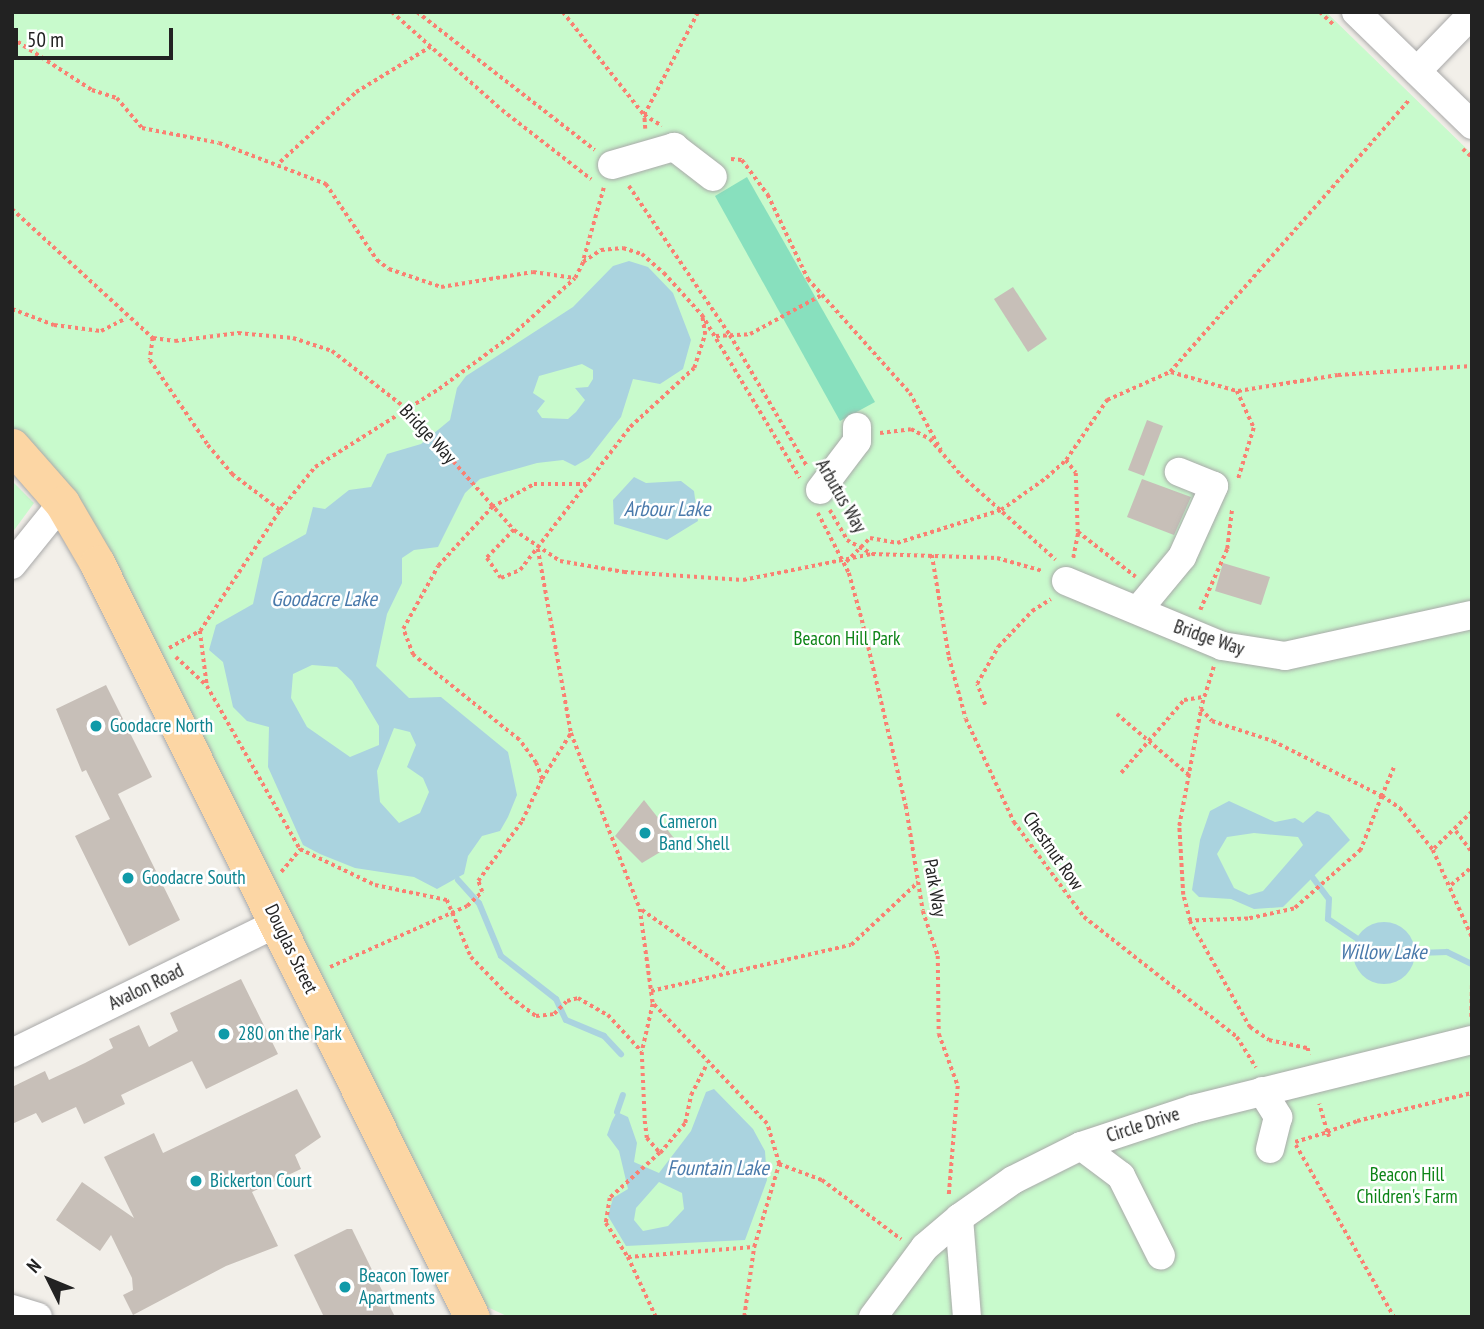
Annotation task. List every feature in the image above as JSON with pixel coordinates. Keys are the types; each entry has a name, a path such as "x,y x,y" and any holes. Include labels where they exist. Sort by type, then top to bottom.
{"main road":[{"name":"Douglas Street","path":"12,446 62,503 279,922 472,1317"}],"street":[{"path":"1356,12 1414,85 1472,124"},
{"path":"1414,85 1472,14"},
{"path":"609,178 651,152 674,147 716,168"},
{"path":"812,492 857,434"},
{"path":"1138,610 1182,557 1214,486 1179,472"},
{"path":"12,565 62,503"},
{"name":"Bridge Way","path":"1065,575 1222,646 1285,656 1318,653 1472,615"},
{"name":"Avalon Road","path":"14,1046 279,922"},
{"name":"Circle Drive","path":"873,1317 919,1254 959,1218 1013,1180 1081,1146 1262,1091 1472,1040"},
{"path":"1262,1091 1278,1117 1282,1146"},
{"path":"1121,1177 1128,1131"},
{"path":"1081,1146 1121,1177 1161,1256"},
{"path":"959,1218 967,1317"},
{"path":"12,1309 38,1317"}],"path":[{"path":"392,12 430,47 609,178 583,262 575,278 511,336 407,409 330,454 280,510 200,631 166,649 207,686 300,849 375,885 447,900 471,957 488,977 536,1016 554,1014 567,1001 578,998 608,1014 642,1052"},
{"path":"563,12 644,115 666,128"},
{"path":"651,152 644,115 698,12"},
{"path":"12,38 92,90 117,98 142,128 219,143 245,156 280,163 326,184 377,260 419,281 462,287 533,272 575,278"},
{"path":"280,163 356,92 430,47"},
{"path":"844,563 856,548 870,538 897,543 1001,510 1066,460 1107,400 1170,372 1414,85"},
{"path":"716,168 742,160 778,212 820,296 910,393 941,450"},
{"path":"12,209 126,318 153,338 150,360 208,445 232,474 280,510"},
{"path":"583,262 601,250 624,248 635,251 702,315 812,492"},
{"path":"715,336 750,334 820,296"},
{"path":"12,309 54,326 101,331 126,318"},
{"path":"514,530 487,558 494,574 511,577 537,549 630,427 694,368 705,335 702,315"},
{"name":"Bridge Way","path":"153,338 175,341 238,333 293,338 332,351 407,409 514,530 537,549 561,561 691,578 754,579 844,563 873,554"},
{"name":"Arbutus Way","path":"730,335 812,492 856,548 873,554 997,558 1065,575"},
{"path":"1237,391 1338,375 1472,366"},
{"path":"857,434 911,429 941,450 1065,575"},
{"path":"985,705 977,684 998,647 1065,575 1078,484 1066,460"},
{"path":"542,779 519,740 442,681 405,641 407,613 420,591 492,507 534,484 586,484"},
{"name":"Park Way","path":"812,492 844,563 938,956 939,1034 958,1086 948,1192 959,1218"},
{"path":"537,549 571,733 640,909 653,1004 642,1052 647,1138 660,1153"},
{"name":"Chestnut Row","path":"932,555 948,657 966,719 1014,822 1084,917 1244,1044 1262,1091"},
{"path":"200,631 207,686"},
{"path":"1222,646 1203,697 1179,825 1183,895 1190,920 1250,1027 1269,1040 1308,1048 1312,1080 1329,1137"},
{"path":"1121,774 1184,700 1203,697"},
{"path":"1201,709 1222,728 1273,741 1382,796 1400,808 1433,850 1451,885 1472,937"},
{"path":"1117,715 1189,775"},
{"path":"305,978 467,906 482,892 478,881 522,821 542,779 571,733"},
{"path":"1190,920 1271,915 1294,909 1361,850 1394,768"},
{"path":"1433,850 1472,812"},
{"path":"1455,831 1472,852"},
{"path":"1451,885 1472,867"},
{"path":"651,991 851,945 920,880"},
{"path":"640,909 729,971"},
{"path":"1472,971 1472,1020"},
{"path":"653,1004 766,1124 779,1164 754,1247 744,1317"},
{"path":"656,1317 628,1257 607,1223 610,1198 660,1153 685,1123 691,1095 707,1064"},
{"path":"1282,1146 1472,1093"},
{"path":"1278,1117 1282,1146 1394,1317"},
{"path":"779,1164 822,1180 862,1205 919,1254"},
{"path":"628,1257 754,1247"}],"green space":[{"name":"Beacon Hill Park","path":"12,12 1326,12 1472,154 1472,1317 509,1317 483,1305 65,483 12,428"},
{"path":"747,177 875,402 840,421 715,196"},
{"path":"12,481 34,503 12,533"}],"water":[{"name":"Goodacre Lake","path":"629,261 648,267 673,293 691,340 683,369 660,384 633,379 621,417 589,458 575,466 563,460 537,463 480,479 465,493 438,547 414,550 402,558 402,583 387,614 376,666 409,698 441,697 508,752 517,795 508,817 500,831 482,836 468,856 464,874 437,889 414,877 355,868 320,854 303,845 268,767 269,727 247,721 233,707 223,662 209,650 216,625 253,604 263,558 306,534 313,507 325,509 349,490 371,487 387,454 421,444 450,420 457,388 466,376 573,307 613,266","holes":["582,364 593,370 593,379 588,387 575,388 585,400 568,419 542,418 537,411 545,401 533,393 539,376","312,665 337,667 352,681 379,726 379,745 350,757 307,727 291,698 293,674","394,728 410,732 416,745 407,767 423,778 429,792 420,813 399,823 380,802 377,771"]},
{"name":"Arbour Lake","path":"634,477 646,483 681,481 694,491 698,521 667,540 614,524 613,500"},
{"path":"1229,801 1275,822 1295,818 1303,823 1317,811 1329,815 1350,840 1283,907 1254,909 1231,899 1199,897 1192,890 1200,840 1210,811","holes":["1254,833 1298,837 1303,845 1263,891 1249,895 1234,888 1217,854 1227,837"]},
{"name":"Willow Lake","path":"1378,922 1390,922 1406,931 1413,941 1413,965 1406,975 1390,984 1378,984 1367,979 1358,970 1353,959 1353,947 1358,936 1367,927"},
{"name":"Fountain Lake","path":"714,1089 753,1129 765,1151 767,1180 745,1240 626,1246 608,1216 613,1198 628,1189 619,1151 607,1135 612,1121 617,1112 628,1117 637,1143 634,1162 659,1173 691,1131 706,1092","holes":["659,1182 682,1193 684,1209 668,1226 643,1231 634,1220 636,1208"]}],"building":[{"path":"1013,287 1047,339 1028,352 994,299"},
{"path":"1147,420 1163,426 1144,476 1128,470"},
{"path":"1142,479 1191,497 1174,535 1127,517"},
{"path":"1223,563 1270,577 1261,605 1215,591"},
{"path":"106,685 152,777 118,794 180,920 129,946 75,836 110,819 86,770 82,772 56,709"},
{"name":"Cameron Band Shell","path":"644,800 677,842 642,863 615,836"},
{"path":"241,979 278,1054 206,1089 192,1061 121,1095 125,1104 84,1124 76,1107 42,1123 36,1113 12,1124 12,1087 45,1071 49,1080 85,1063 113,1048 109,1039 139,1025 149,1047 178,1031 170,1013"},
{"name":"Bickerton Court","path":"297,1089 321,1137 295,1155 301,1169 252,1192 278,1246 226,1266 133,1315 123,1295 133,1290 132,1278 111,1235 100,1251 56,1220 82,1182 134,1218 104,1157 154,1133 163,1153"},
{"name":"Beacon Tower Apartments","path":"352,1229 395,1317 324,1317 294,1255"}],"waterway":[{"path":"1313,878 1329,899 1328,919 1356,938"},
{"path":"458,880 479,903 501,956 556,999 566,1020 604,1036 621,1054"},
{"path":"1418,953 1447,952 1472,964"},
{"path":"617,1112 623,1095"}],"place":[{"name":"Goodacre North","path":"96,726"},
{"name":"Cameron Band Shell","path":"645,833"},
{"name":"Goodacre South","path":"128,878"},
{"name":"280 on the Park","path":"224,1034"},
{"name":"Bickerton Court","path":"196,1181"},
{"name":"Beacon Tower Apartments","path":"345,1287"}],"park label":[{"name":"Beacon Hill Children's Farm","path":"1407,1186"}]}
